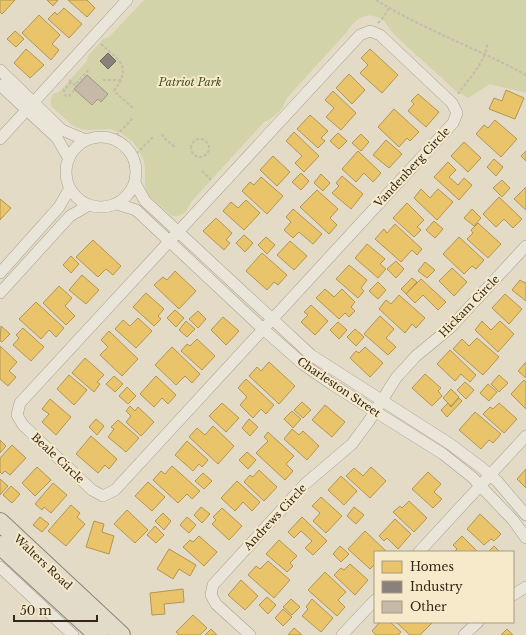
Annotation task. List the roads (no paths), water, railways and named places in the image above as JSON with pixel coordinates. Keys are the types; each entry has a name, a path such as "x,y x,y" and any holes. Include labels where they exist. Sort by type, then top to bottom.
{"main road":[{"name":"Walters Road","path":"0,522 121,635"},
{"name":"Walters Road","path":"0,545 98,635"}],"street":[{"path":"0,139 127,0"},
{"name":"Vandenberg Circle","path":"178,232 360,35 370,31 380,35 452,103 457,113 453,123 272,320"},
{"path":"0,70 56,138 69,159"},
{"path":"0,85 62,130 86,140"},
{"path":"99,137 113,139 125,146 134,156 137,170 135,182 128,195 117,204 103,207 89,205 78,198 70,188 67,173 69,159 75,148 86,140 99,137"},
{"name":"Charleston Street","path":"135,182 145,201 310,355 450,444 490,475 526,515"},
{"path":"0,273 59,207 70,188"},
{"name":"Charleston Street","path":"117,204 136,210 263,329 304,365 443,454 480,485 513,520 526,538"},
{"path":"0,293 70,216 89,205"},
{"name":"Beale Circle","path":"178,232 20,403 17,415 23,425 92,490 103,496 115,490 272,320"},
{"name":"Hickam Circle","path":"382,401 396,378 416,356 450,328 526,246"},
{"name":"Andrews Circle","path":"250,635 216,604 211,595 213,585 305,484 352,444 382,401"},
{"path":"420,551 526,436"},
{"path":"0,567 73,635"},
{"path":"514,594 526,587"},
{"path":"342,635 374,601"},
{"path":"464,635 477,623"}],"park label":[{"name":"Patriot Park","path":"190,82"}]}
